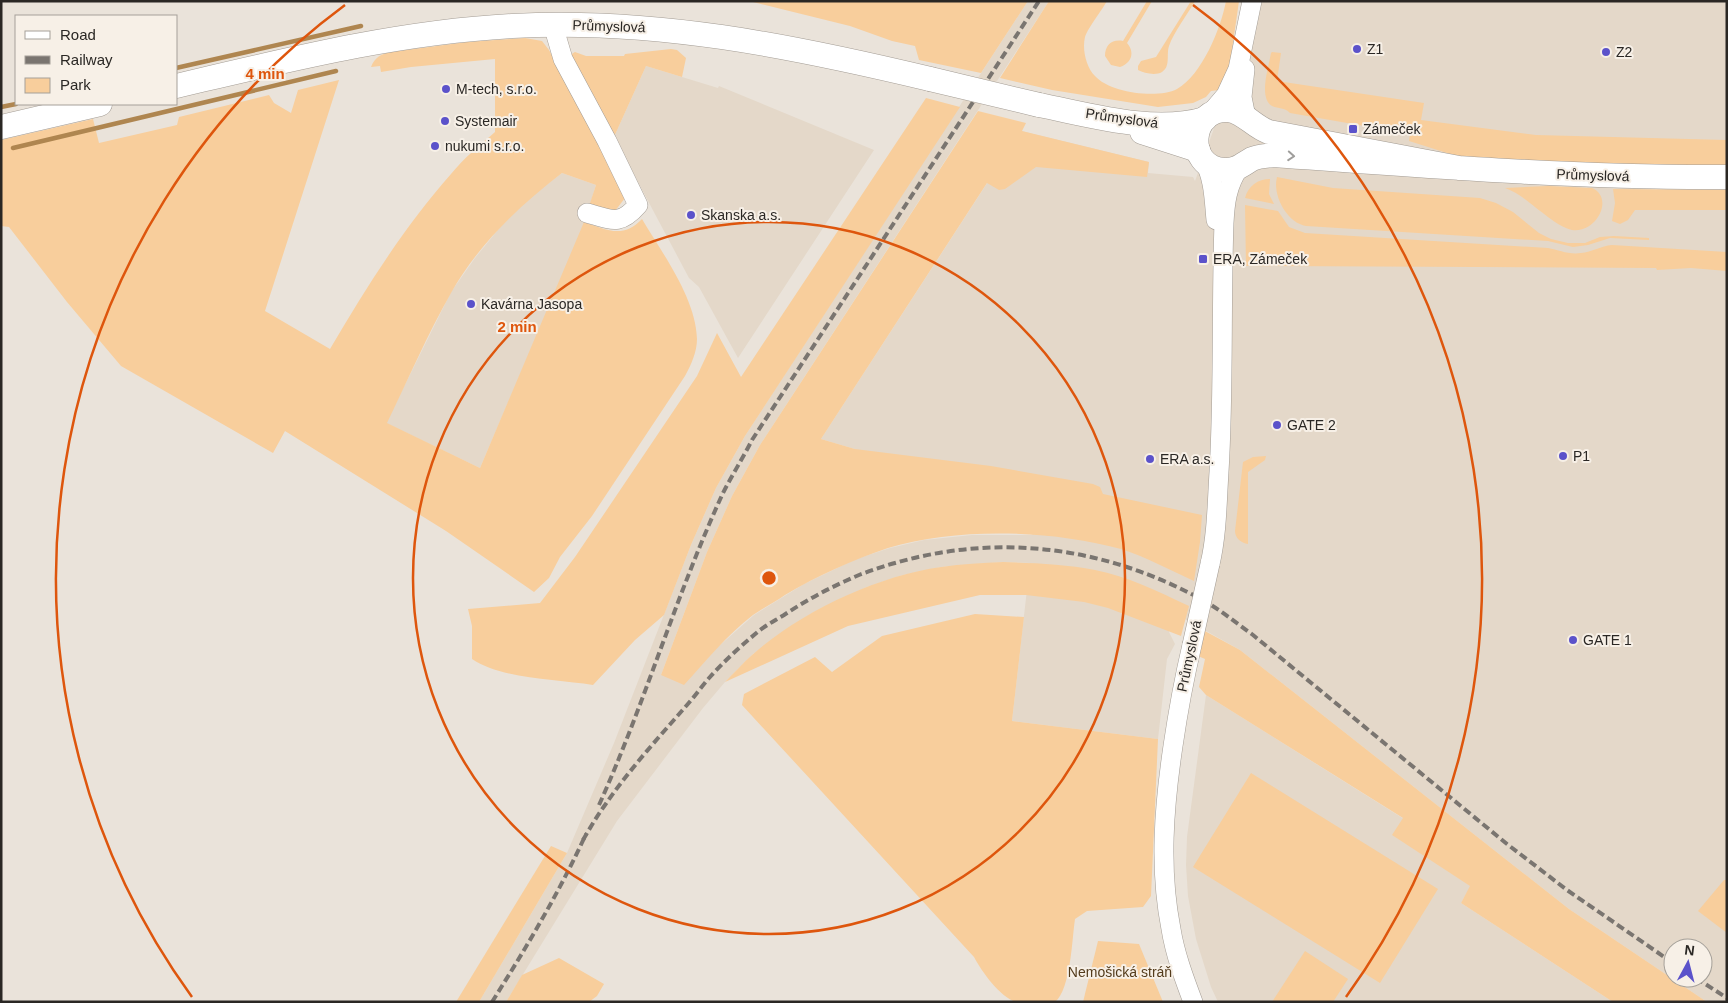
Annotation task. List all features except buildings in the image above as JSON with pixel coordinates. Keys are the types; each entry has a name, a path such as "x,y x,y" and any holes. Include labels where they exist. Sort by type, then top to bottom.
{"main road":[{"name":"Průmyslová","path":"178,86 323,52 401,37 482,28 553,25 630,26 704,34 805,50 1039,105 1160,137 1200,155 1212,167 1223,170 1242,166 1258,157 1274,155 1459,168 1665,178 1727,178"},
{"path":"1,127 96,105"},
{"name":"Průmyslová","path":"1039,105 1136,122 1178,124 1189,124 1221,110 1228,110 1234,111 1269,132 1459,168"},
{"name":"Průmyslová","path":"1200,155 1197,134 1207,117"},
{"name":"Průmyslová","path":"1242,166 1252,156 1256,145 1256,133 1248,120"}],"street":[{"name":"Průmyslová","path":"1207,117 1226,95 1233,82 1248,27 1252,1"},
{"path":"553,25 563,59 607,141 638,205 629,215 621,220 611,220 587,213"},
{"name":"Průmyslová","path":"1248,27 1247,56 1242,87 1248,120"},
{"name":"Průmyslová","path":"1200,155 1209,170 1214,197 1222,308"},
{"name":"Průmyslová","path":"1193,1002 1176,951 1166,890 1164,845 1167,787 1182,685 1210,564 1216,528 1221,438 1222,308 1226,199 1231,181 1242,166"}],"shaded area":[{"path":"1028,1 1049,1 760,445 732,496 707,552 661,675 719,646 754,615 804,584 856,559 924,540 972,535 1033,535 855,449 821,439 1021,131 1149,162 1148,173 1193,177 1195,181 1260,1 1727,1 1727,1002 1707,1002 1686,988 1713,988 1713,938 1663,938 1663,972 1569,909 1240,650 1176,614 1169,632 1175,644 1167,659 1158,739 1012,721 1030,563 1003,562 941,567 903,575 867,587 824,607 787,629 753,654 725,682 703,708 617,821 506,1002 479,1002 567,853 614,743 691,545 716,488 745,436"},
{"path":"646,66 718,88 719,86 874,150 738,358 699,287 689,278 614,137"},
{"path":"562,173 596,185 582,230 480,468 386,423 451,292 475,258 506,220 529,198"},
{"path":"1206,695 1404,819 1393,835 1471,886 1461,903 1613,1002 1218,1002 1211,987 1196,939 1188,896 1186,865 1187,837"}],"green space":[{"path":"749,1 1028,1 981,73 919,60 915,46 892,41 850,26"},
{"path":"1049,1 1107,1 1085,37 1084,47 1087,63 1095,76 1111,87 1134,93 1158,94 1177,89 1194,73 1215,37 1226,1 1239,1 1229,71 1219,90 1211,91 1206,97 1193,103 1158,107 1052,90 1000,78"},
{"path":"1147,1 1152,1 1127,43 1131,50 1130,60 1120,67 1111,65 1105,56 1108,46 1112,42 1123,41"},
{"path":"1191,1 1195,1 1177,29 1169,46 1165,70 1153,74 1138,70 1141,61 1156,57"},
{"path":"525,38 542,41 549,50 623,189 625,198 615,211 589,206 596,185 562,173 500,227 462,275 451,293 387,423 480,468 584,222 607,230 621,231 635,225 642,219 677,276 691,308 697,339 695,354 685,376 592,516 560,557 549,578 534,592 446,531 285,431 273,453 121,366 67,302 9,227 1,226 1,140 93,119 99,143 177,125 179,117 269,95 274,103 291,113 298,90 339,80 265,311 330,349 372,281 417,215 461,163 495,132 495,59 411,67 381,72 380,66 371,67 374,61 379,56 391,52 467,42"},
{"path":"677,50 686,58 682,77 646,66 614,137 570,55 575,52 586,56 624,56 625,54"},
{"path":"1272,52 1281,53 1277,81 1424,103 1421,120 1536,135 1727,140 1727,167 1662,167 1463,158 1409,141 1410,134 1290,113 1284,109 1272,106 1268,102 1265,89"},
{"path":"926,98 960,107 745,436 716,488 691,545 664,615 635,640 593,685 498,671 472,659 472,626 468,609 540,603 575,557 697,376 717,333 741,377"},
{"path":"978,111 1026,123 1022,131 1149,162 1147,177 1036,167 1005,189 999,190 987,183 821,439 855,449 991,466 1093,484 1100,487 1103,494 1202,515 1194,581 1121,549 1065,538 1035,535 974,534 915,541 888,548 835,569 797,588 761,610 734,631 684,685 661,675 707,552 732,496 760,445"},
{"path":"1277,177 1333,188 1480,198 1496,203 1513,212 1539,233 1551,239 1568,243 1585,243 1600,237 1614,236 1649,238 1649,240 1610,238 1588,245 1573,247 1548,241 1306,226 1293,220 1282,207 1277,192"},
{"path":"1270,179 1269,194 1274,204 1245,198 1248,190 1254,184 1261,180"},
{"path":"1548,186 1592,188 1599,193 1602,199 1600,214 1588,227 1581,230 1572,230 1559,225 1517,194 1505,188"},
{"path":"1613,189 1727,190 1727,210 1635,210 1628,220 1620,224 1612,221 1615,203"},
{"path":"1245,205 1278,211 1289,227 1305,233 1548,248 1572,253 1585,252 1612,245 1727,252 1727,271 1691,268 1657,270 1656,268 1246,266"},
{"path":"1266,456 1265,460 1248,472 1248,544 1237,538 1235,534 1243,462 1253,457"},
{"path":"1003,562 1084,568 1119,576 1143,585 1189,606 1181,636 1108,608 1084,602 1026,595 980,595 848,626 725,682 749,658 794,624 817,610 866,587 892,578 941,567"},
{"path":"975,614 1024,617 1012,721 1158,739 1151,896 1143,907 1087,911 1075,919 1068,975 1055,1002 1016,1002 998,990 974,957 742,705 744,694 815,657 832,672 882,636"},
{"path":"1203,630 1240,650 1569,909 1663,972 1663,988 1686,988 1707,1002 1613,1002 1461,903 1470,886 1392,835 1403,818 1206,695 1199,687 1205,659 1198,656"},
{"path":"1251,773 1438,889 1380,983 1193,867"},
{"path":"551,846 567,853 479,1002 456,1002"},
{"path":"1724,880 1727,880 1727,933 1698,911"},
{"name":"Nemošická stráň","path":"1098,941 1139,944 1163,1002 1083,1002"},
{"path":"1305,951 1348,979 1333,1002 1272,1002"},
{"path":"559,958 604,984 597,996 589,1002 506,1002 522,975"}],"waterway":[{"path":"178,68 361,26"},
{"path":"13,148 336,71"},
{"path":"1,107 15,104"}],"railway":[{"path":"599,805 631,728 690,570 730,480 752,440 1039,1"},
{"path":"583,840 599,813 624,779 707,680 734,652 766,626 811,598 840,584 859,575 902,561 945,552 989,548 1032,548 1074,554 1116,564 1158,579 1213,606 1253,635 1507,844 1567,890 1663,956"},
{"path":"492,1002 542,920 586,834"},
{"path":"1712,988 1727,998"}],"place":[{"name":"Z1","path":"1357,49"},
{"name":"Z2","path":"1606,52"},
{"name":"M-tech, s.r.o.","path":"446,89"},
{"name":"Systemair","path":"445,121"},
{"name":"Zámeček","path":"1353,129"},
{"name":"nukumi s.r.o.","path":"435,146"},
{"name":"Skanska a.s.","path":"691,215"},
{"name":"ERA, Zámeček","path":"1203,259"},
{"name":"Kavárna Jasopa","path":"471,304"},
{"name":"GATE 2","path":"1277,425"},
{"name":"P1","path":"1563,456"},
{"name":"ERA a.s.","path":"1150,459"},
{"name":"GATE 1","path":"1573,640"}]}
